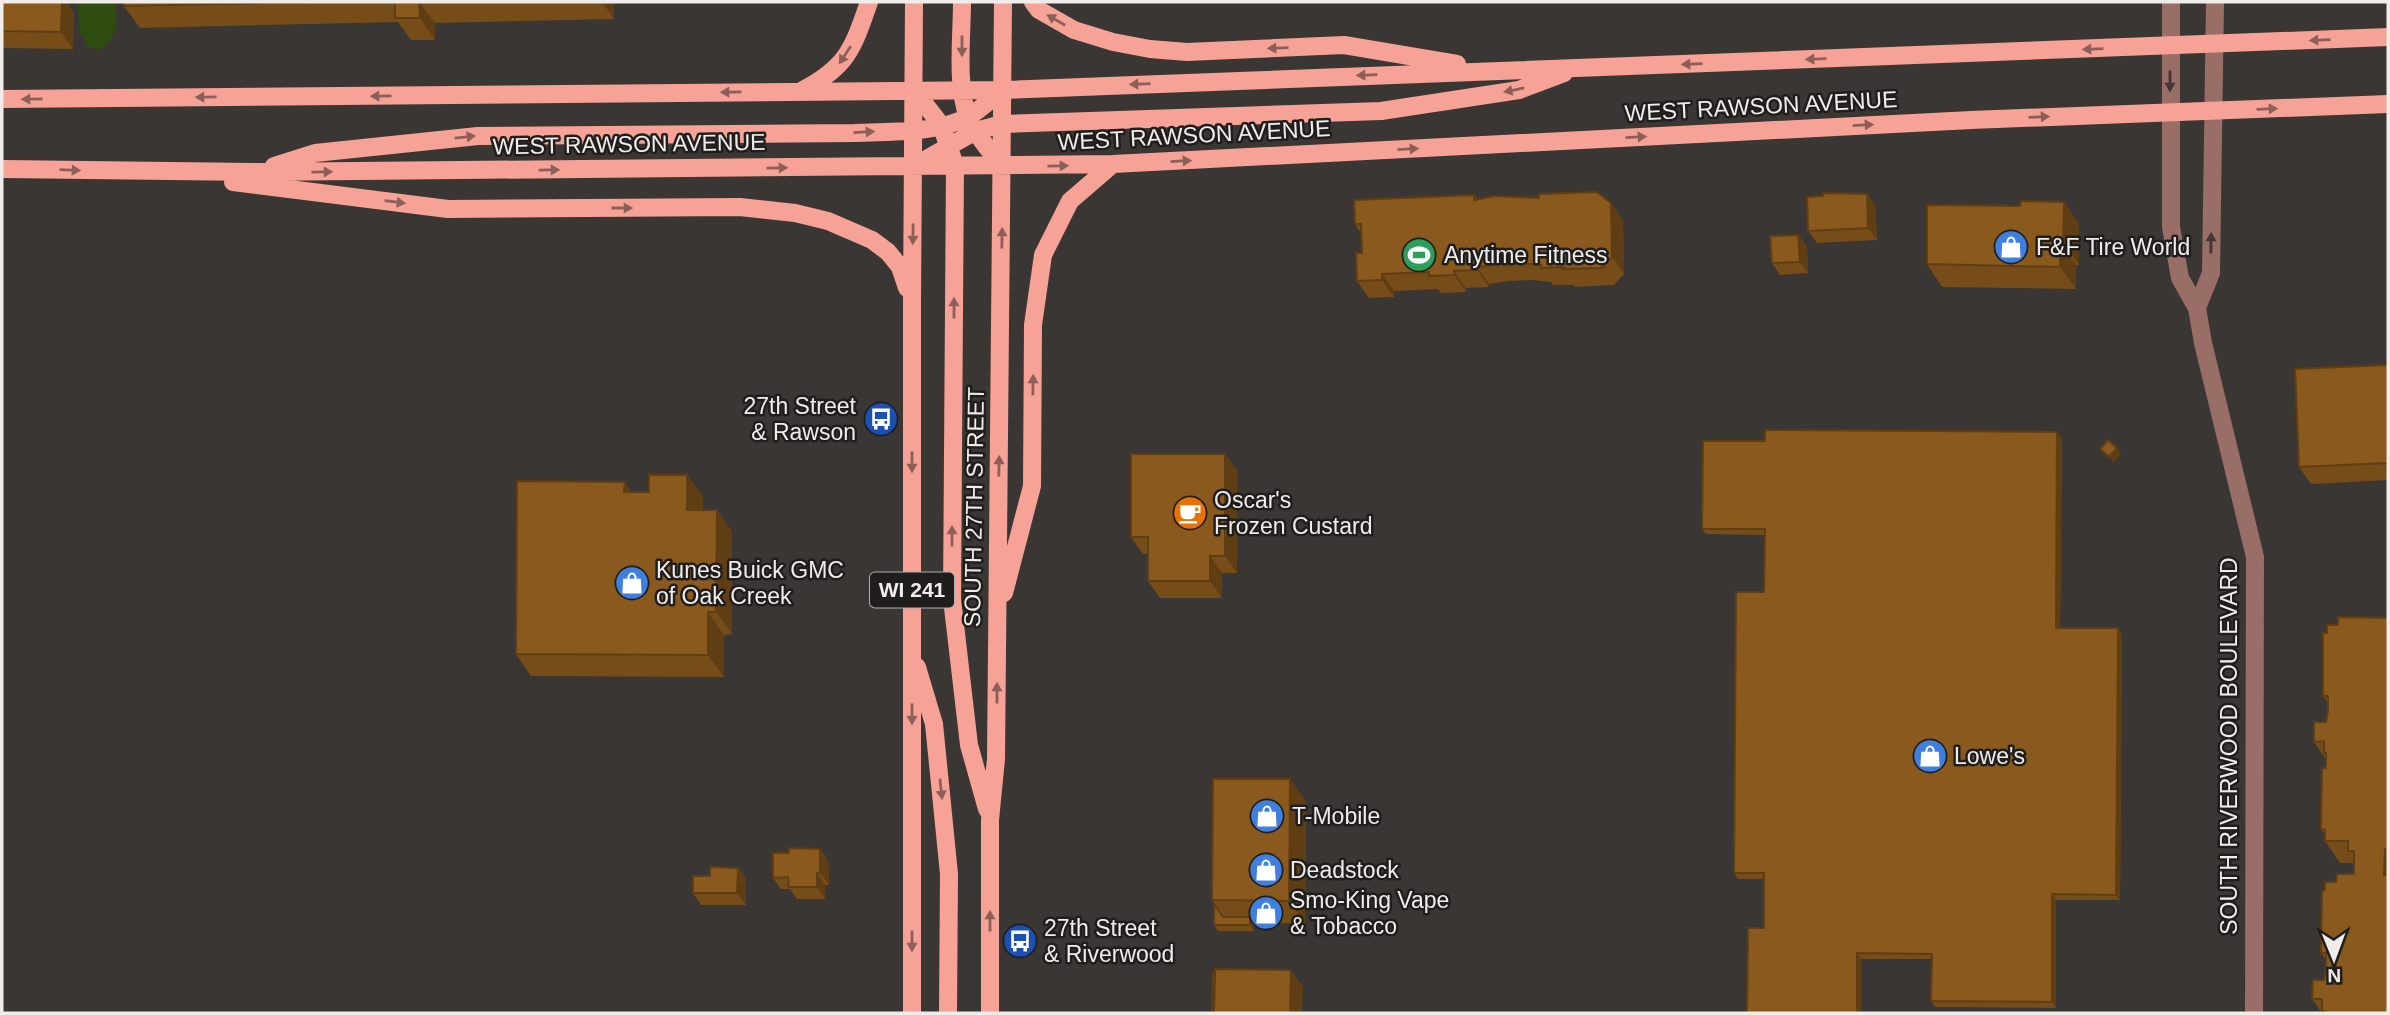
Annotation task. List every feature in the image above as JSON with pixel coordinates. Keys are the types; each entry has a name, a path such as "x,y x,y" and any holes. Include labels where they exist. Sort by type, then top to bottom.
{"main road":[{"path":"800,91 835,71 847,55 869,2"},
{"name":"WI 241","path":"912,1013 914,2"},
{"path":"962,2 962,90 972,124 1002,167"},
{"name":"SOUTH 27TH STREET","path":"990,1013 990,820 996,759 998,620 1003,2"},
{"path":"1032,2 1039,10 1073,30 1150,49 1187,52 1344,45 1491,70"},
{"name":"WEST RAWSON AVENUE","path":"2,99 1002,90 2388,37"},
{"path":"254,172 315,153 478,136 855,133 914,130 941,125 1381,111 1519,90 1578,67"},
{"path":"914,90 941,125 950,144 955,166 952,599 969,745 990,820"},
{"path":"914,166 950,144 1002,90"},
{"name":"WEST RAWSON AVENUE","path":"2,169 254,172 1113,164 1971,120 2388,104"},
{"path":"998,620 1032,486 1033,325 1043,255 1070,201 1113,164"},
{"path":"157,172 447,209 740,207 795,213 849,229 880,246 900,267 912,303"},
{"path":"912,650 934,724 950,874 948,1013"}],"street":[{"name":"SOUTH RIVERWOOD BOULEVARD","path":"2171,2 2171,227 2180,278 2197,308 2203,343 2255,556 2254,1013"},
{"path":"2197,308 2211,273 2215,2"}],"green space":[{"path":"77,2 116,2 114,34 99,50 88,47 80,31"}],"building":[{"path":"2,2 62,2 61,32 2,31"},
{"path":"124,2 312,2 124,6"},
{"path":"395,2 419,2 420,18 395,18"},
{"path":"1597,192 1611,203 1612,257 1602,268 1563,269 1564,267 1541,268 1541,265 1520,263 1497,264 1477,267 1477,270 1454,271 1454,275 1429,276 1429,272 1382,274 1382,280 1357,281 1356,253 1362,253 1361,224 1355,224 1354,200 1474,195 1474,200 1495,196 1539,198 1539,194"},
{"path":"1823,193 1867,194 1868,228 1808,231 1807,197 1823,196"},
{"path":"2021,201 2064,202 2060,267 1927,264 1927,205 2020,206"},
{"path":"1798,235 1800,262 1772,263 1770,236"},
{"path":"2388,365 2388,463 2299,467 2295,369"},
{"name":"Lowe's","path":"1765,430 2057,432 2056,628 2118,628 2116,895 2052,894 2052,1002 1931,1001 1932,954 1857,953 1857,1013 1747,1013 1748,928 1764,928 1764,873 1734,873 1736,592 1764,592 1765,529 1702,529 1703,441 1765,441"},
{"path":"2108,440 2117,448 2109,457 2100,449"},
{"name":"Oscar's Frozen Custard","path":"1131,454 1225,454 1225,556 1210,556 1210,581 1148,581 1148,537 1131,537"},
{"name":"Kunes Buick GMC of Oak Creek","path":"649,475 687,475 687,510 717,510 716,612 708,612 708,655 516,654 517,481 625,482 624,492 649,492"},
{"path":"2338,617 2388,618 2388,849 2385,849 2384,875 2388,875 2388,1013 2325,1013 2322,1011 2322,999 2312,999 2313,980 2324,980 2326,968 2326,953 2321,953 2322,891 2325,890 2325,882 2336,882 2337,874 2354,874 2354,851 2348,851 2348,841 2325,841 2325,830 2321,829 2322,768 2326,768 2326,753 2324,741 2314,742 2314,722 2326,722 2328,711 2328,696 2323,696 2323,633 2327,633 2327,625 2338,625"},
{"path":"1213,779 1290,779 1289,901 1212,900"},
{"path":"789,848 820,849 817,887 789,887 788,877 773,878 773,853 789,853"},
{"path":"710,867 738,868 737,893 693,893 693,876 710,876"},
{"path":"1214,904 1223,917 1250,917 1250,925 1214,925"},
{"path":"1215,969 1291,970 1290,1013 1214,1013"},
{"path":"1213,974 1215,974 1212,1013"}],"place":[{"name":"F&F Tire World","path":"2011,247"},
{"name":"Anytime Fitness","path":"1419,255"},
{"name":"27th Street & Rawson","path":"881,419"},
{"name":"Oscar's Frozen Custard","path":"1190,513"},
{"name":"Kunes Buick GMC of Oak Creek","path":"632,583"},
{"name":"Lowe's","path":"1930,756"},
{"name":"T-Mobile","path":"1267,816"},
{"name":"Deadstock","path":"1266,870"},
{"name":"Smo-King Vape & Tobacco","path":"1266,913"},
{"name":"27th Street & Riverwood","path":"1020,941"}]}
